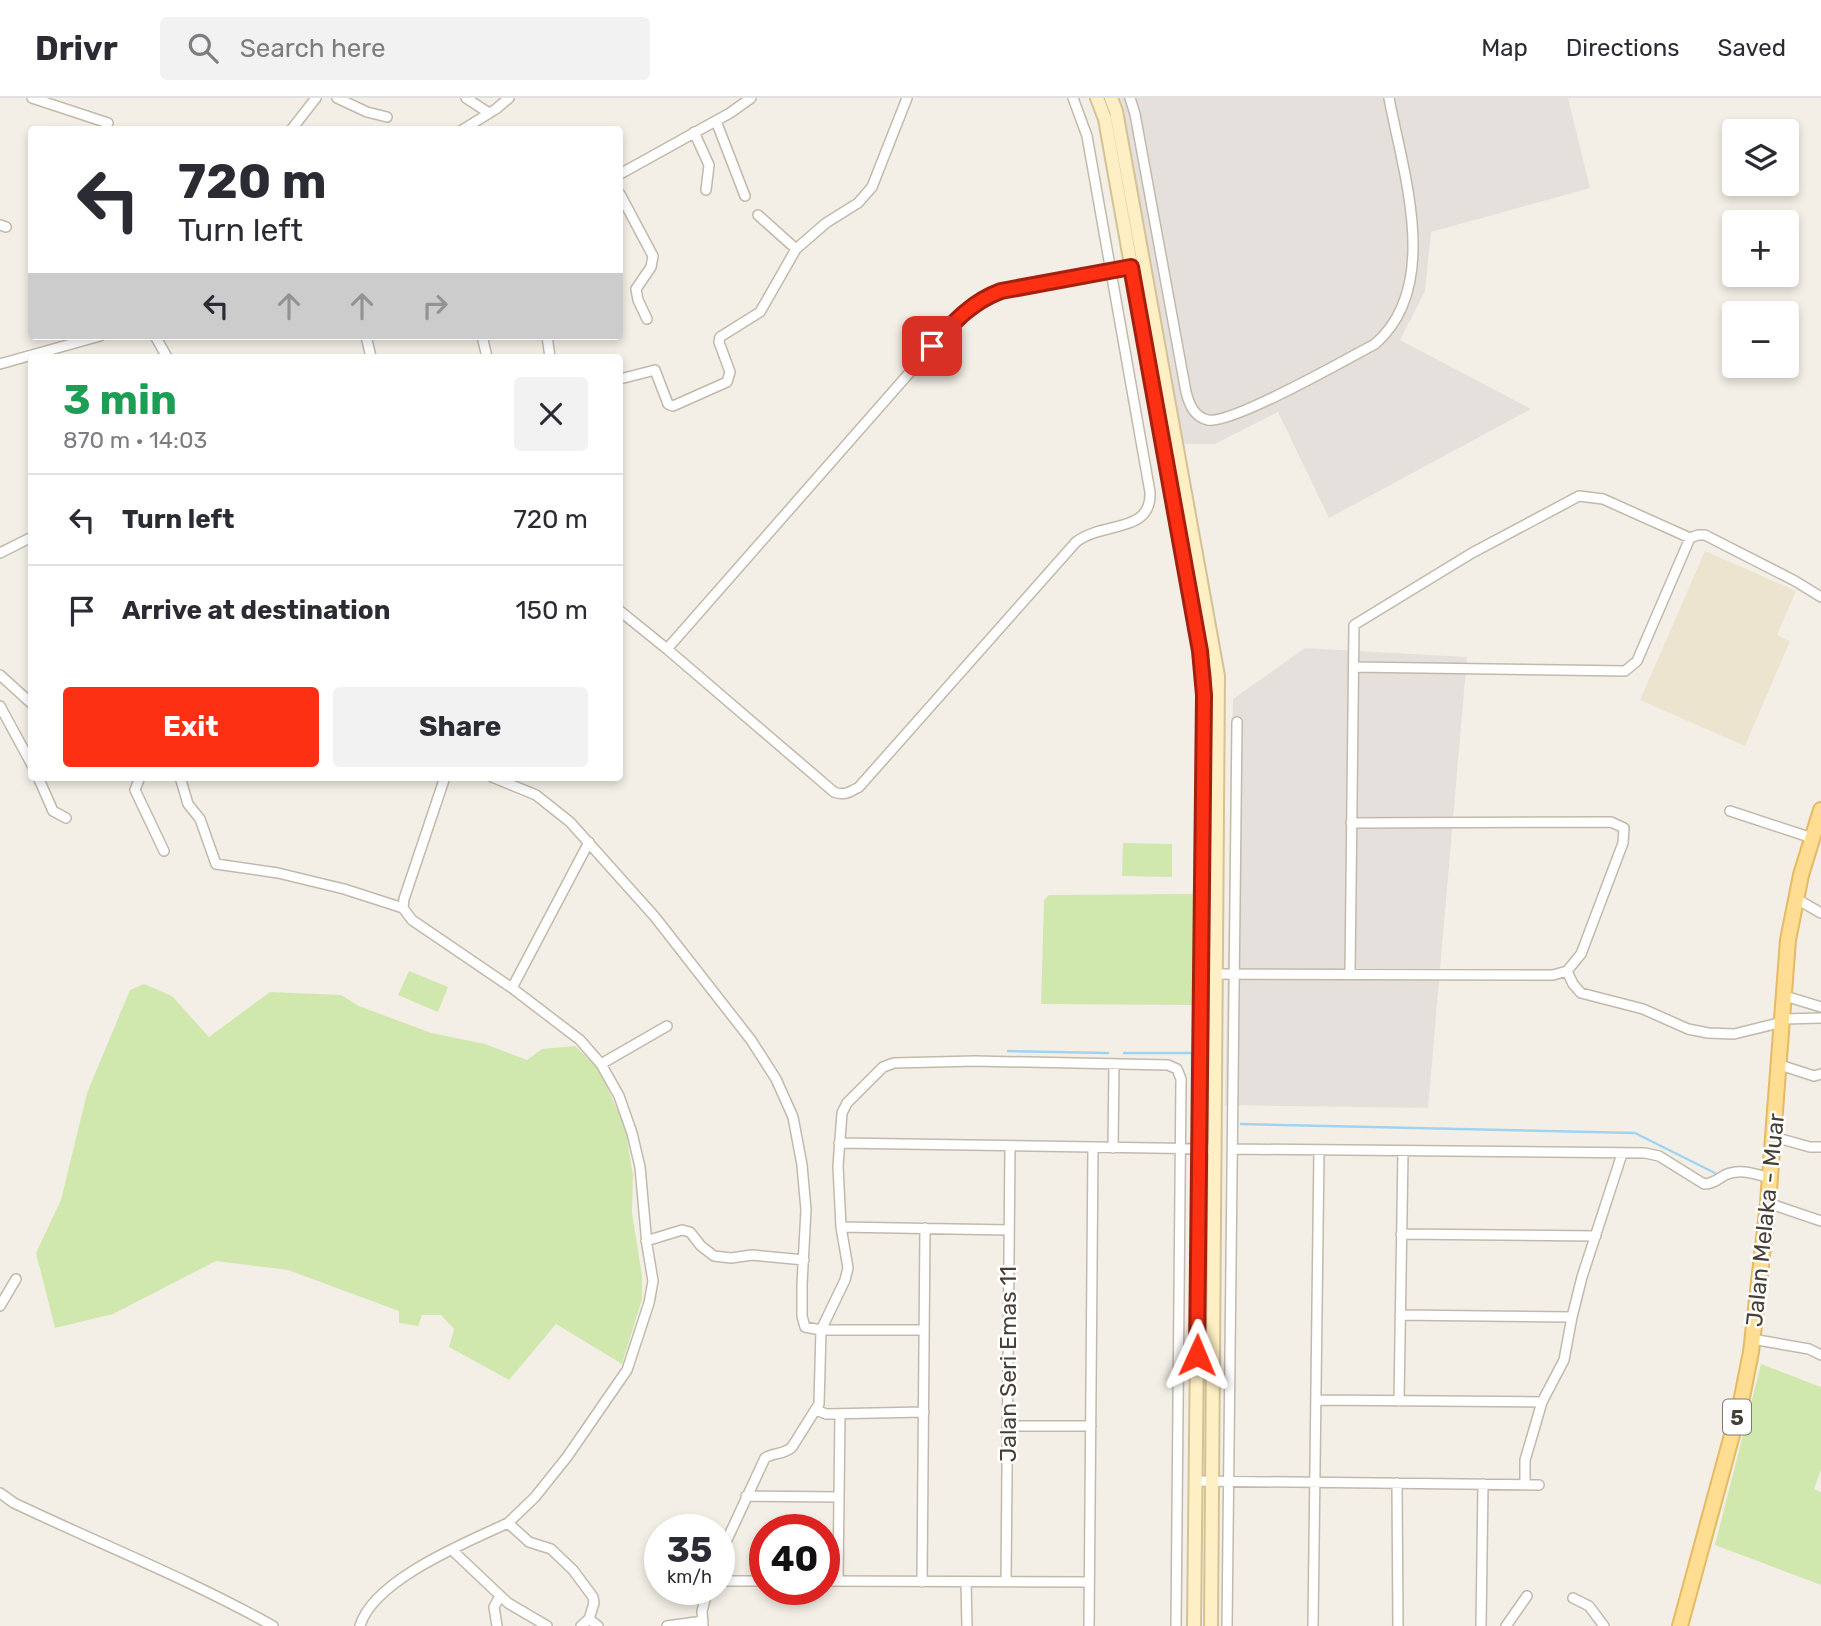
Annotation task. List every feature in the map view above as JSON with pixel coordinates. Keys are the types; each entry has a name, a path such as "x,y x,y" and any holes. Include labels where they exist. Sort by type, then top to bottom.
{"main road":[{"name":"Jalan Melaka - Muar","path":"1680,1626 1741,1402 1752,1339 1774,1137 1788,940 1795,898 1821,810"}],"street":[{"path":"33,98 108,123"},
{"path":"294,126 316,98"},
{"path":"337,98 367,112 387,117"},
{"path":"466,98 489,113"},
{"path":"468,126 509,98"},
{"path":"623,169 716,121 751,98"},
{"path":"623,378 655,370 668,404 673,406 727,382 730,372 719,342 720,337 760,312 796,249 826,223 866,196 907,98"},
{"path":"623,613 840,795 859,787 1076,542 1097,530 1130,523 1148,511 1151,505 1150,492 1086,132 1073,98"},
{"path":"1097,98 1105,119 1137,266 1217,676 1211,1626"},
{"path":"1111,98 1203,673 1194,1626"},
{"path":"1130,98 1189,406 1198,416 1219,420 1244,412 1375,344 1388,333 1395,321 1413,270 1414,230 1389,98"},
{"path":"716,121 745,196"},
{"path":"694,132 709,165 706,190"},
{"path":"623,200 653,256 651,267 636,289 647,319"},
{"path":"758,215 796,249"},
{"path":"667,649 961,314 984,297 1001,291 1137,266"},
{"path":"36,354 86,340"},
{"path":"0,364 28,356"},
{"path":"1350,974 1354,625 1472,553 1579,496 1603,499 1690,538 1705,535 1821,597"},
{"path":"1353,667 1625,671 1637,661 1690,538"},
{"path":"0,553 28,539"},
{"path":"0,675 28,700"},
{"path":"0,706 28,758"},
{"path":"1227,1626 1237,722"},
{"path":"40,781 53,811 66,818"},
{"path":"138,781 135,790 164,851"},
{"path":"181,781 188,804 200,818 216,864 278,873 344,889 403,908 412,920 512,988 580,1040 601,1064 619,1096 640,1167 646,1241 653,1281 649,1303 627,1370 567,1457 535,1497 508,1523 409,1572 382,1593 362,1619 360,1626"},
{"path":"403,908 444,781"},
{"path":"503,781 524,789 550,804 589,842 655,917 751,1041 776,1079 793,1117 802,1165 806,1210 802,1316 805,1327 821,1330 924,1330"},
{"path":"1730,811 1816,834"},
{"path":"1201,974 1553,975 1567,971 1581,954 1623,842 1624,828 1611,822 1352,822"},
{"path":"512,988 589,842"},
{"path":"1795,898 1821,913"},
{"path":"1567,971 1581,993 1643,1009 1688,1029 1708,1033 1734,1034 1783,1021 1821,1018"},
{"path":"1784,996 1821,1007"},
{"path":"601,1064 667,1026"},
{"path":"735,1521 765,1458 770,1454 786,1452 792,1447 820,1404 821,1330 848,1268 841,1227 838,1166 842,1113 847,1102 883,1068 894,1063 975,1061 1168,1065 1177,1069 1181,1079 1177,1626"},
{"path":"1113,1148 1114,1064"},
{"path":"1780,1065 1814,1076 1821,1074"},
{"path":"1774,1137 1810,1147 1821,1147"},
{"path":"839,1143 1215,1149"},
{"name":"Jalan Seri Emas 11","path":"1006,1582 1010,1146"},
{"path":"1089,1626 1093,1147"},
{"path":"1233,1149 1645,1153 1659,1156 1704,1184 1710,1184 1728,1174 1745,1172 1770,1178"},
{"path":"1313,1626 1320,1150"},
{"path":"1399,1401 1402,1150"},
{"path":"1525,1485 1525,1460 1542,1402 1564,1360 1572,1317 1622,1154"},
{"path":"1768,1203 1821,1221"},
{"path":"841,1227 1009,1230"},
{"path":"922,1582 925,1228"},
{"path":"646,1241 682,1230 690,1232 701,1246 715,1256 731,1258 752,1255 804,1260"},
{"path":"1401,1234 1595,1236"},
{"path":"0,1306 16,1279"},
{"path":"1400,1315 1572,1317"},
{"path":"1752,1339 1809,1349 1821,1355"},
{"path":"1316,1400 1542,1402"},
{"path":"816,1410 826,1414 924,1412"},
{"path":"839,1514 840,1414"},
{"path":"1007,1426 1091,1426"},
{"path":"1196,1481 1539,1485"},
{"path":"1398,1483 1398,1626"},
{"path":"1482,1626 1483,1484"},
{"path":"0,1493 14,1503 85,1537 194,1584 272,1626"},
{"path":"746,1496 839,1497"},
{"path":"508,1523 529,1542 551,1549 573,1570 593,1597 589,1619 581,1626"},
{"path":"452,1550 508,1603 547,1626"},
{"path":"840,1581 1089,1582"},
{"path":"966,1582 967,1626"},
{"path":"497,1626 494,1607 500,1596"},
{"path":"1506,1626 1527,1596"},
{"path":"1573,1598 1589,1606 1604,1626"},
{"path":"667,1626 703,1623 704,1605"},
{"path":"589,1619 598,1626"}],"shaded area":[{"path":"1120,98 1568,98 1590,188 1431,232 1425,291 1400,340 1531,409 1329,518 1278,412 1215,444 1182,444"},
{"path":"1705,551 1796,591 1777,635 1790,641 1745,746 1640,700"},
{"path":"1305,648 1467,657 1428,1108 1225,1105 1233,699"}],"green space":[{"path":"1123,843 1172,844 1172,877 1122,876"},
{"path":"1195,894 1192,1005 1041,1004 1044,900 1049,895"},
{"path":"409,971 448,987 438,1012 398,995"},
{"path":"144,984 172,996 209,1037 270,992 341,995 359,1006 431,1033 485,1044 527,1060 542,1049 575,1046 598,1068 625,1126 633,1176 632,1213 642,1276 642,1299 622,1364 556,1324 509,1380 449,1347 454,1329 441,1315 422,1315 418,1326 399,1323 399,1311 288,1270 216,1261 113,1314 55,1328 36,1253 61,1200 87,1093 130,990"},
{"path":"1761,1364 1821,1387 1821,1470 1814,1489 1821,1492 1821,1585 1715,1545"}],"waterway":[{"path":"1008,1051 1108,1053"},
{"path":"1124,1053 1192,1053 1192,1126"},
{"path":"1241,1124 1635,1133 1715,1173"}],"route":[{"path":"932,346 961,314 984,297 1001,291 1131,267 1203,673 1197,1355"}]}
